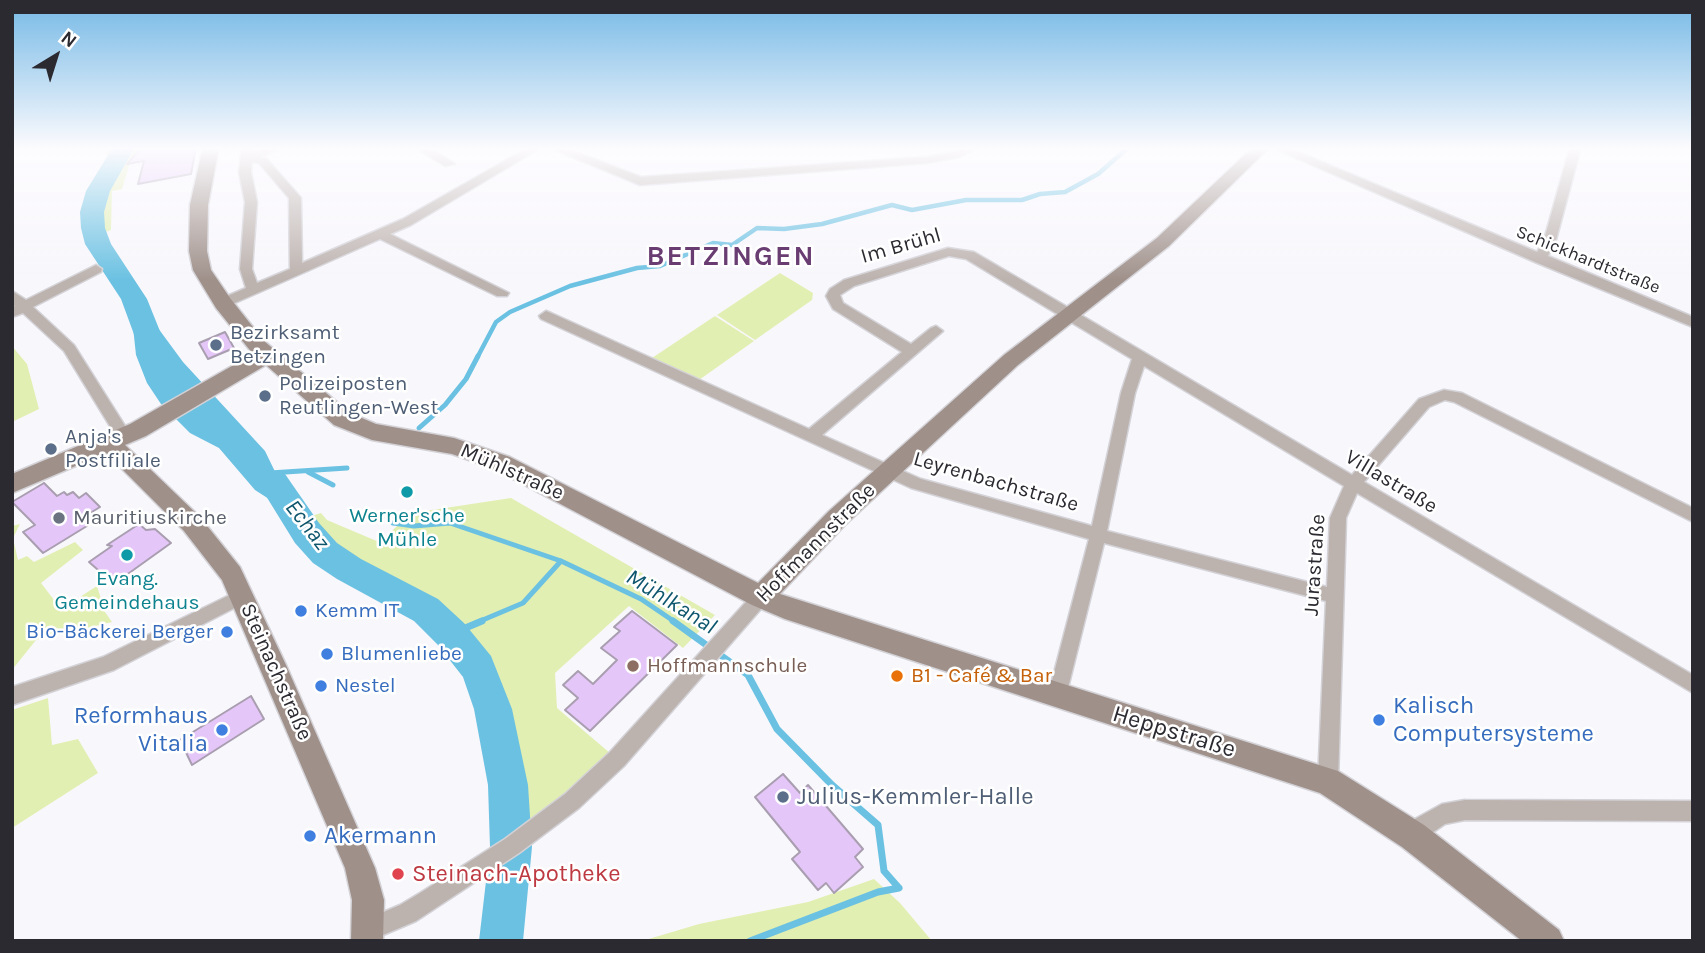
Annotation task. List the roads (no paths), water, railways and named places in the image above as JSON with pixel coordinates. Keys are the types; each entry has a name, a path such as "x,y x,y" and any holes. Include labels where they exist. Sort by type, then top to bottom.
{"street":[{"name":"Mühlstraße","path":"201,191 198,251 202,270 223,303 266,356 322,404 352,424 382,434 454,446 491,458 761,597"},
{"path":"249,191 251,202 246,269 253,289"},
{"path":"289,191 295,198 296,270"},
{"path":"223,303 421,215 461,191"},
{"name":"Hoffmannstraße","path":"367,936 478,869 557,814 617,759 761,597 837,518 1018,354 1163,242 1216,191"},
{"name":"Schickhardtstraße","path":"1381,191 1693,322"},
{"path":"1540,259 1550,240 1564,191"},
{"path":"380,234 502,293"},
{"name":"Im Brühl","path":"912,351 844,311 834,301 835,292 849,283 886,271 948,252 962,252 1068,314"},
{"path":"19,310 96,269"},
{"path":"12,295 19,310 69,348 110,413 117,440"},
{"name":"Villastraße","path":"1068,314 1693,685"},
{"name":"Leyrenbachstraße","path":"546,316 917,484 1098,536 1334,596"},
{"path":"812,435 936,331"},
{"path":"12,484 117,440 166,415 266,356"},
{"path":"1057,696 1098,536 1134,368 1140,357"},
{"name":"Jurastraße","path":"1328,781 1338,518 1353,484 1424,403 1444,394 1457,397 1693,516"},
{"name":"Steinachstraße","path":"117,440 198,531 231,574 360,868 368,900 367,936"},
{"path":"12,696 108,664 242,596"},
{"name":"Heppstraße","path":"761,597 794,611 1328,781 1413,836 1548,941"},
{"path":"1413,836 1442,814 1465,810 1693,811"}],"water":[{"path":"141,317 155,324 183,362 265,451 297,517 255,490 219,448 190,433 161,404 147,383 136,355 133,327 136,319"}],"waterway":[{"name":"Echaz","path":"98,191 92,212 98,244 134,299 156,356"},
{"path":"477,358 496,322 510,312 570,286 637,268 660,266 713,243 732,245 757,228 784,229 822,224 892,205 912,210 966,200 1022,200 1040,194 1066,191"},
{"path":"419,428 445,405 466,379 478,356"},
{"name":"Mühlkanal","path":"270,473 347,468"},
{"name":"Mühlkanal","path":"308,472 333,485"},
{"name":"Echaz","path":"274,483 307,533 325,553 349,569 426,610 451,634 478,668 493,709 508,785 511,847 501,941"},
{"name":"Mühlkanal","path":"393,523 414,526 450,523 561,561"},
{"path":"478,622 523,603 561,561"},
{"name":"Mühlkanal","path":"561,561 641,599 675,622"},
{"path":"451,634 482,621"},
{"name":"Mühlkanal","path":"673,621 748,675 777,729 832,785 878,825 884,871 899,888 878,892 750,941"}],"place":[{"name":"Bezirksamt Betzingen","path":"216,345"},
{"name":"Polizeiposten Reutlingen-West","path":"265,396"},
{"name":"Anja's Postfiliale","path":"51,449"},
{"name":"Werner'sche Mühle","path":"407,492"},
{"name":"Mauritiuskirche","path":"59,518"},
{"name":"Evang. Gemeindehaus","path":"127,555"},
{"name":"Kemm IT","path":"301,611"},
{"name":"Bio-Bäckerei Berger","path":"227,632"},
{"name":"Blumenliebe","path":"327,654"},
{"name":"Hoffmannschule","path":"633,666"},
{"name":"B1 - Café & Bar","path":"897,676"},
{"name":"Nestel","path":"321,686"},
{"name":"Kalisch Computersysteme","path":"1379,720"},
{"name":"Reformhaus Vitalia","path":"222,730"},
{"name":"Julius-Kemmler-Halle","path":"783,797"},
{"name":"Akermann","path":"310,836"},
{"name":"Steinach-Apotheke","path":"398,874"}],"district":[{"name":"BETZINGEN","path":"731,257"}]}
